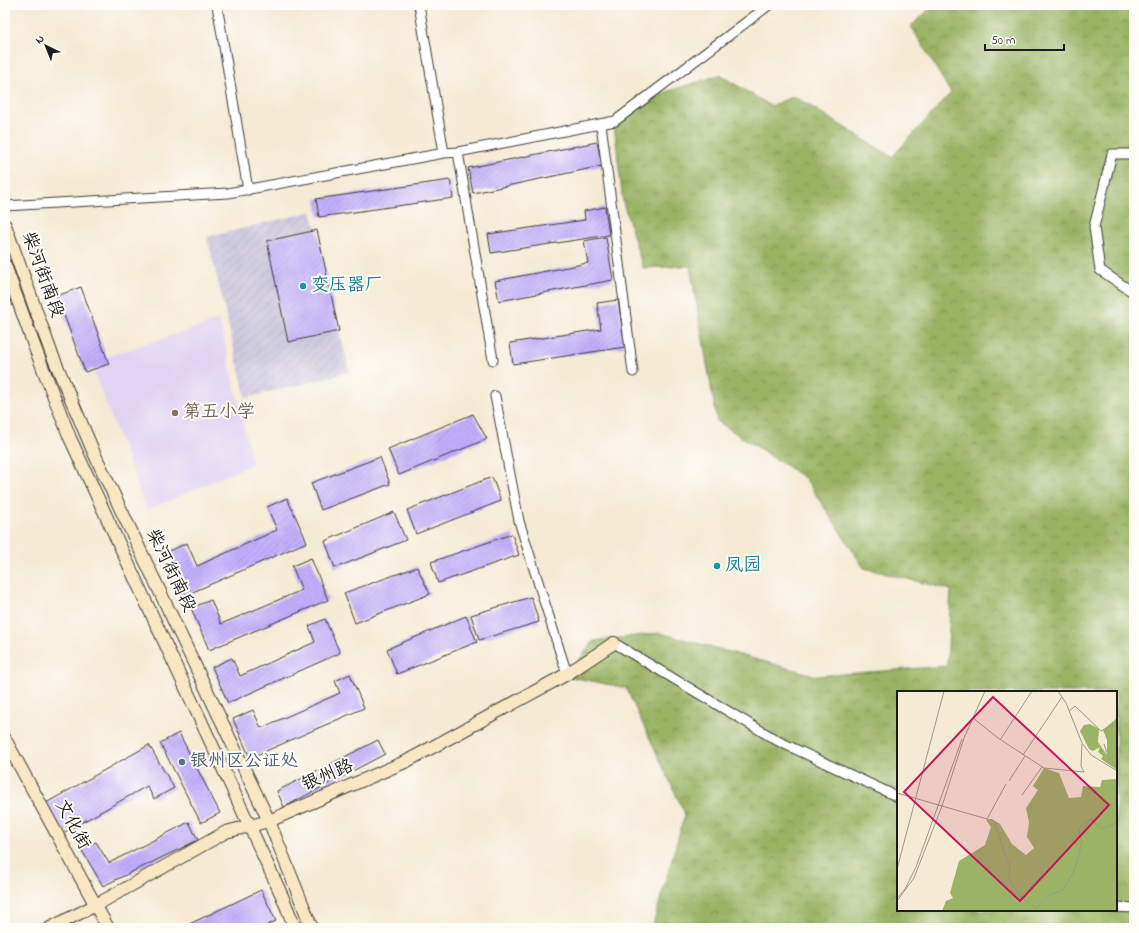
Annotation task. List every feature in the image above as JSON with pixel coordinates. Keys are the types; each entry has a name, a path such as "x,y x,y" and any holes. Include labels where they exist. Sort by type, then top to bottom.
{"main road":[{"name":"柴河街南段","path":"5,225 51,352 94,453 269,820 312,928"},
{"name":"柴河街南段","path":"5,265 70,438 250,826 295,928"},
{"name":"银州路","path":"50,928 96,905 226,832 269,820 407,761 567,674 614,643"},
{"name":"文化街","path":"5,739 108,928"}],"street":[{"path":"217,5 248,190"},
{"path":"419,5 444,153"},
{"path":"5,206 228,193 615,122 769,5"},
{"path":"602,124 633,372"},
{"path":"458,152 493,360"},
{"path":"1134,154 1112,154 1094,227 1100,270 1134,293"},
{"path":"494,396 520,521 567,674"},
{"path":"614,643 778,741 897,797"},
{"path":"1117,907 1134,908"}],"shaded area":[{"path":"311,212 317,230 339,331 350,372 246,398 207,237"},
{"name":"第五小学","path":"219,320 253,464 147,510 90,362"}],"green space":[{"path":"934,5 1134,5 1134,928 652,928 685,814 626,688 566,676 594,641 660,633 817,676 947,666 951,590 864,568 805,478 717,421 690,266 643,268 623,202 614,124 662,93 720,75 771,106 794,96 892,157 951,93 911,26"}],"building":[{"path":"597,142 602,166 473,193 468,168"},
{"path":"450,180 453,198 319,217 316,199"},
{"path":"605,207 609,235 491,253 488,234 585,220 584,211"},
{"name":"变压器厂","path":"317,230 339,331 288,342 267,241"},
{"path":"606,237 613,280 499,301 495,281 588,263 584,241"},
{"path":"81,287 109,364 85,372 57,296"},
{"path":"618,300 625,347 513,364 510,343 601,329 597,303"},
{"path":"473,414 487,439 399,475 388,449"},
{"path":"380,457 390,484 321,510 311,483"},
{"path":"492,477 501,501 416,534 407,510"},
{"path":"287,498 307,542 186,595 167,552 187,543 197,566 277,530 267,507"},
{"path":"394,512 406,540 335,568 325,541"},
{"path":"512,534 519,555 438,583 431,562"},
{"path":"311,558 328,600 209,650 191,608 211,600 221,624 302,590 292,566"},
{"path":"417,567 430,594 355,623 344,593"},
{"path":"531,597 539,622 479,640 471,615"},
{"path":"466,616 477,642 397,674 387,649"},
{"path":"325,619 340,653 228,703 212,667 232,658 240,676 315,642 309,626"},
{"path":"350,674 364,708 250,758 233,719 253,710 261,728 340,693 335,681"},
{"path":"179,733 220,813 201,823 160,743"},
{"path":"378,740 385,754 284,807 277,791"},
{"path":"149,745 174,788 154,799 147,786 63,833 46,803"},
{"path":"189,822 198,840 103,886 81,849 96,842 109,863"},
{"path":"261,890 276,921 261,928 181,928"}],"place":[{"name":"变压器厂","path":"303,286"},
{"name":"第五小学","path":"175,413"},
{"name":"凤园","path":"717,566"},
{"name":"银州区公证处","path":"182,762"}]}
